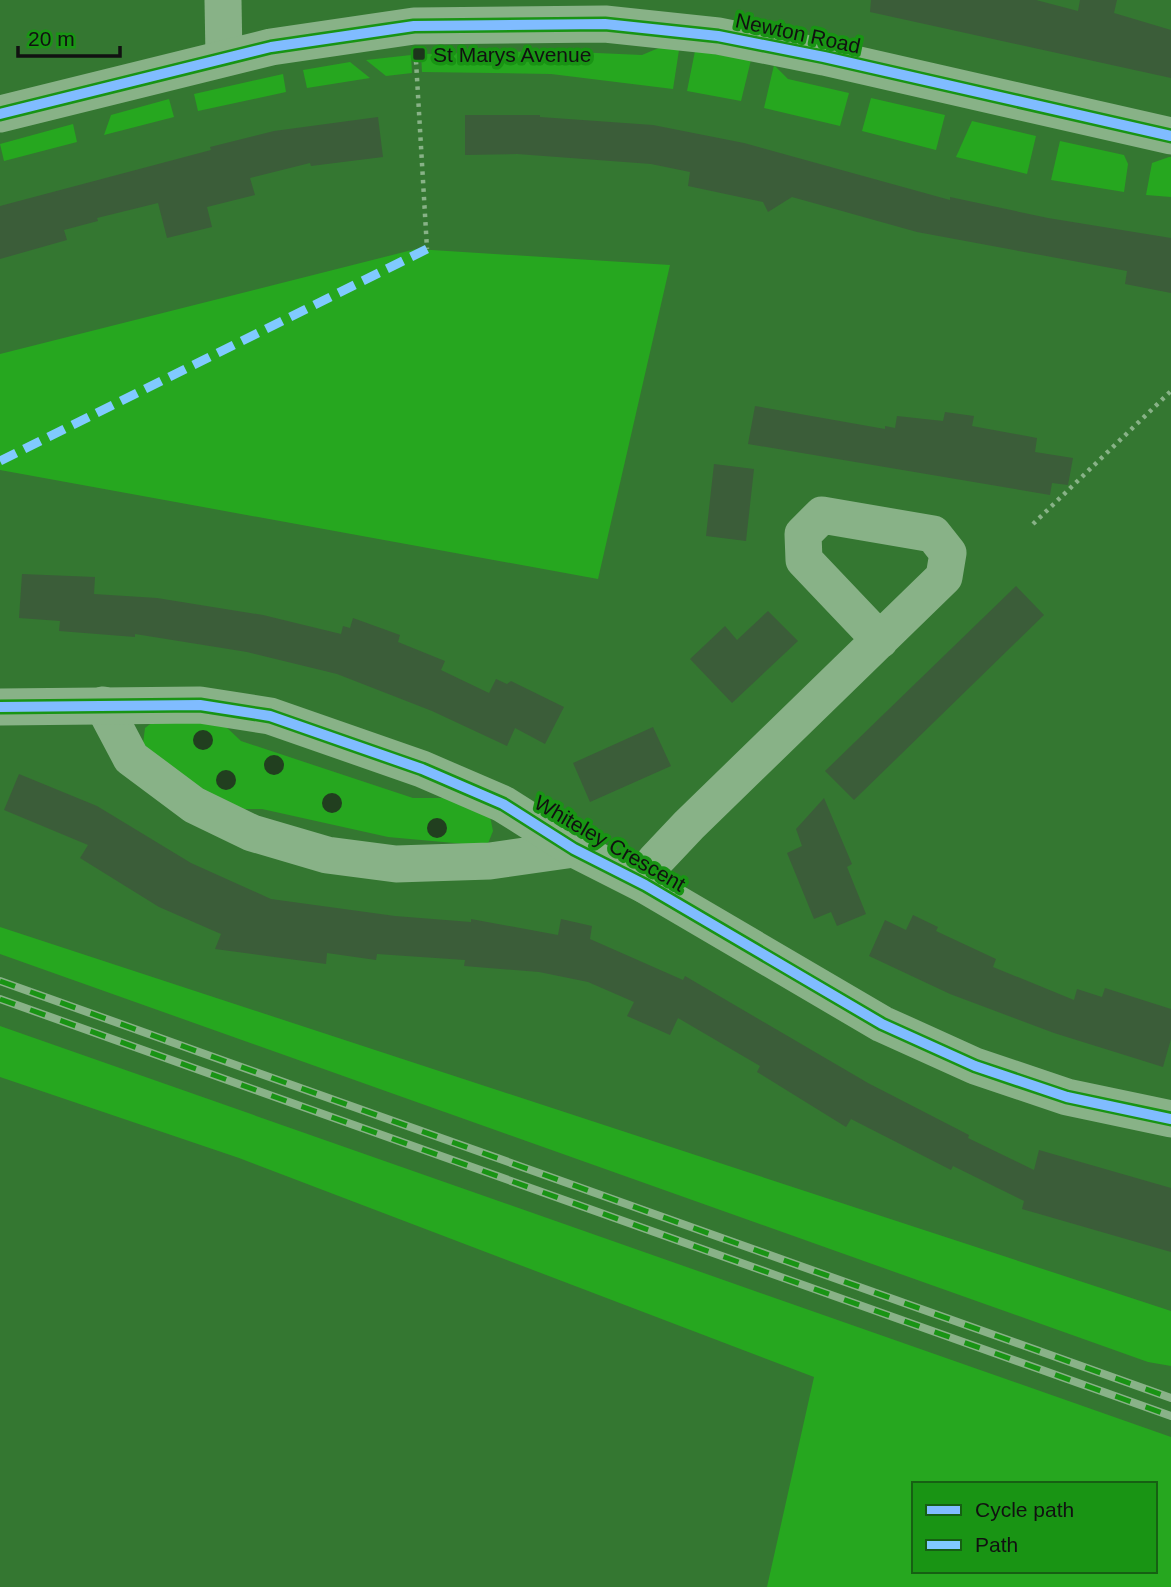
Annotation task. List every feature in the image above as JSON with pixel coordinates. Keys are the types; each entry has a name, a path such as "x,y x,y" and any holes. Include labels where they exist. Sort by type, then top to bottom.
{"street":[{"path":"222,0 224,57"},
{"name":"Newton Road","path":"0,114 271,47 414,26 605,12 1171,136"},
{"name":"Whiteley Crescent","path":"645,884 655,862 689,825 880,640"},
{"name":"Whiteley Crescent","path":"103,705 131,758 194,805 252,833 327,855 396,864 490,861 574,849"},
{"name":"Whiteley Crescent","path":"0,707 200,705 270,716 422,769 503,804 574,849 645,884 882,1024 975,1066 1068,1097 1171,1119"}],"path":[{"path":"414,26 427,249"},
{"path":"1033,524 1171,391"}],"green space":[{"path":"661,47 679,50 673,89 551,74 422,72 421,54 552,51 642,55"},
{"path":"695,51 751,60 741,101 687,91"},
{"path":"411,55 412,73 386,76 366,60"},
{"path":"350,62 370,78 307,88 303,70"},
{"path":"774,65 788,79 849,93 840,126 764,108"},
{"path":"283,74 286,92 198,111 194,94"},
{"path":"871,98 945,115 936,150 862,131"},
{"path":"169,99 174,117 104,135 111,115"},
{"path":"972,121 1036,136 1027,174 956,157"},
{"path":"73,124 77,142 4,161 0,144"},
{"path":"1060,141 1124,155 1128,164 1124,192 1051,180"},
{"path":"1169,157 1171,197 1146,195 1152,163"},
{"path":"416,249 670,265 598,579 0,470 0,354"},
{"path":"158,718 223,724 241,741 413,798 451,798 490,816 493,831 487,846 388,837 262,809 226,809 149,758 143,744 145,728"},
{"path":"0,927 1171,1311 1171,1366 1148,1362 0,954"},
{"path":"0,1026 1171,1437 1171,1587 767,1587 814,1377 239,1158 0,1077"}],"building":[{"path":"871,0 1036,0 1078,11 1080,0 1117,0 1114,13 1171,30 1171,78 870,12"},
{"path":"465,115 540,115 653,125 744,143 950,200 950,197 1048,218 1171,238 1171,293 1125,284 1127,271 917,232 792,197 768,212 763,202 688,186 690,172 651,164 517,154 465,155"},
{"path":"378,117 383,157 311,166 310,163 250,178 255,195 207,207 212,227 167,238 158,203 97,218 98,221 64,230 67,240 0,259 0,206 274,131"},
{"path":"755,406 885,429 885,426 895,428 897,416 943,421 945,412 974,416 972,426 1037,438 1035,452 1073,458 1068,485 1052,483 1050,495 748,444"},
{"path":"714,464 754,469 746,541 706,536"},
{"path":"22,574 95,577 94,594 157,598 263,615 341,634 343,626 350,628 353,618 400,635 398,642 445,661 441,670 489,693 496,679 507,684 511,681 564,707 545,744 515,728 507,746 432,711 337,674 247,652 135,634 135,637 59,631 60,621 19,618"},
{"path":"1016,586 1044,615 854,800 825,771"},
{"path":"768,611 798,641 732,703 690,659 725,626 737,640"},
{"path":"653,727 671,766 590,802 573,763"},
{"path":"19,774 97,806 191,863 271,899 395,916 471,922 471,919 558,935 561,919 592,926 590,939 683,980 685,976 868,1083 969,1135 968,1138 1034,1170 1039,1150 1171,1188 1171,1252 1022,1209 1024,1201 953,1166 951,1170 851,1119 846,1127 757,1072 760,1066 678,1018 670,1035 627,1016 634,1002 588,982 539,972 464,966 465,960 377,954 376,960 327,953 326,964 215,949 221,934 159,907 80,858 88,845 4,810"},
{"path":"824,798 852,864 847,867 866,914 837,926 831,912 814,919 787,853 802,846 796,829"},
{"path":"913,915 938,927 936,931 996,959 993,967 1074,1000 1077,989 1102,997 1105,988 1171,1009 1171,1039 1163,1067 1054,1033 950,994 869,956 885,920 906,930"}],"railway":[{"path":"0,981 1171,1398"},
{"path":"0,999 1171,1416"}],"marked path":[{"path":"0,461 427,249"}],"cycle path":[{"path":"0,114 271,47 414,26 605,24 718,36 824,57 1171,136"},
{"path":"0,707 200,705 270,716 422,769 503,804 574,849 645,885 882,1024 975,1066 1067,1097 1171,1119"}],"place":[{"name":"St Marys Avenue","path":"419,54"}]}
